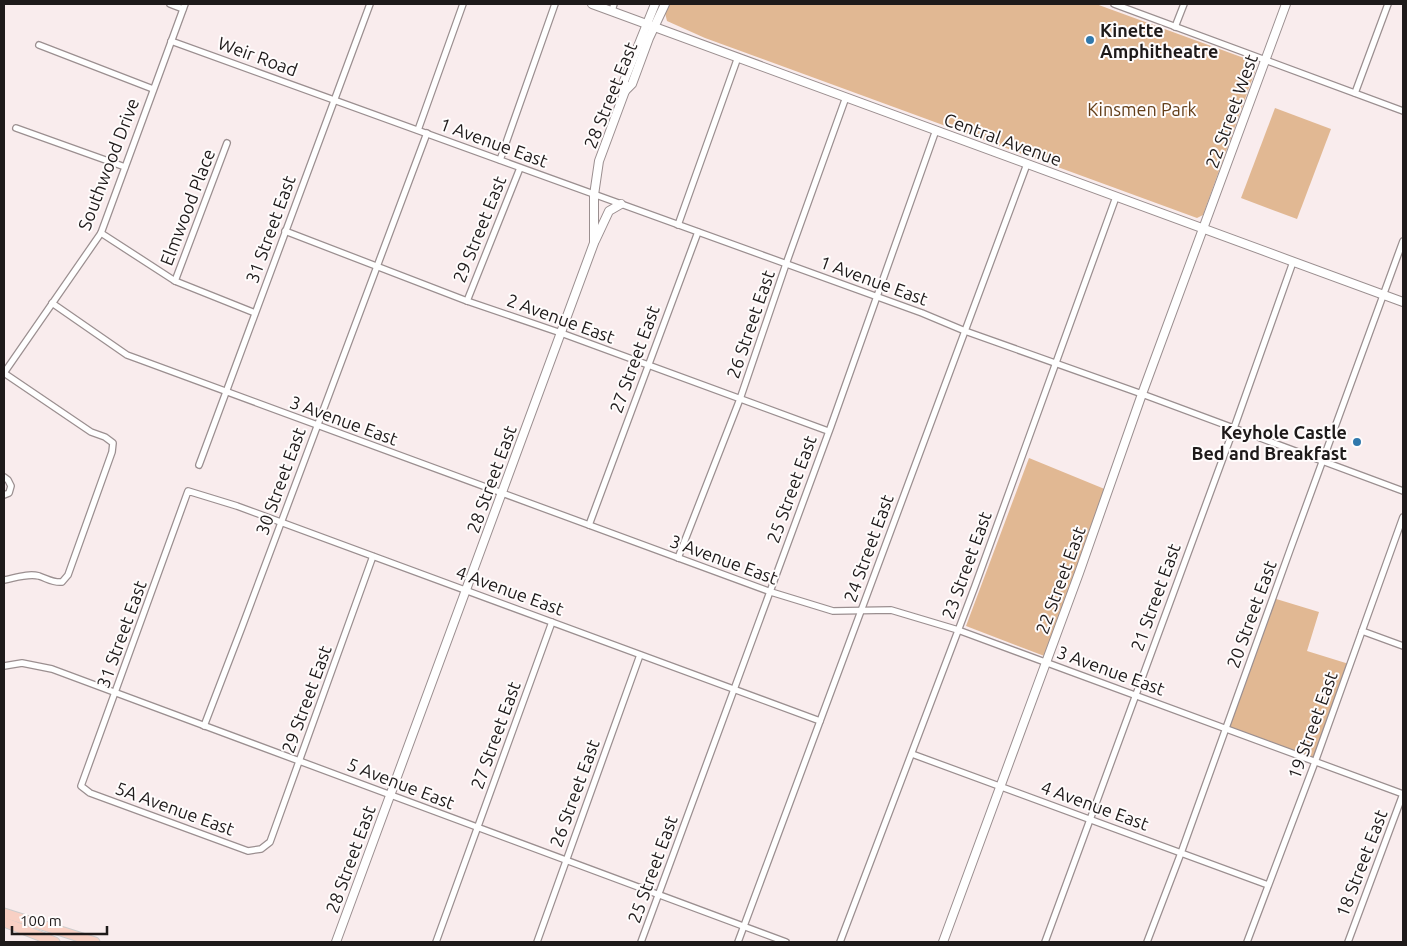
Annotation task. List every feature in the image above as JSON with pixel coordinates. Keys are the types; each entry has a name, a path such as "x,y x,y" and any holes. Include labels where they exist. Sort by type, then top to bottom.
{"main road":[{"path":"4,913 95,942"},
{"path":"4,922 55,942"}],"street":[{"path":"170,4 184,6"},
{"name":"31 Street East","path":"199,465 370,4"},
{"path":"418,130 463,4"},
{"name":"29 Street East","path":"500,160 555,4"},
{"name":"Central Avenue","path":"592,4 613,7 646,24 1403,302"},
{"path":"626,91 624,81 655,4"},
{"name":"28 Street East","path":"336,941 594,243 594,195 599,161 626,91 632,84 665,4"},
{"path":"1114,4 1403,110"},
{"path":"1175,27 1184,4"},
{"name":"22 Street West","path":"1204,228 1286,4"},
{"path":"1355,93 1388,4"},
{"name":"Southwood Drive","path":"4,373 101,234 184,6"},
{"name":"Weir Road","path":"171,41 334,100"},
{"path":"39,45 153,89"},
{"path":"678,225 738,57"},
{"name":"26 Street East","path":"678,558 740,399 846,97"},
{"name":"1 Avenue East","path":"334,100 922,313 965,331 1142,394 1403,491"},
{"path":"16,128 125,167"},
{"name":"25 Street East","path":"641,942 770,592 936,130"},
{"name":"30 Street East","path":"204,726 426,133"},
{"name":"Elmwood Place","path":"175,281 227,143"},
{"name":"24 Street East","path":"738,942 1027,164"},
{"name":"29 Street East","path":"467,301 520,168"},
{"name":"23 Street East","path":"840,942 958,630 1116,197"},
{"path":"594,243 609,212 620,204"},
{"name":"22 Street East","path":"943,942 1204,228"},
{"name":"2 Avenue East","path":"285,231 467,301 828,430"},
{"name":"27 Street East","path":"589,525 698,232"},
{"path":"101,234 175,281 256,313"},
{"name":"20 Street East","path":"1147,942 1403,241"},
{"name":"21 Street East","path":"1045,942 1293,262"},
{"name":"3 Avenue East","path":"52,303 127,354 770,592 833,611 891,610 958,630 1403,794"},
{"path":"4,373 90,432 105,437 112,443 112,452 68,575 62,582 55,583 40,576 30,575 4,580"},
{"path":"4,477 11,486 9,493 4,495"},
{"name":"31 Street East","path":"81,786 188,491"},
{"name":"4 Avenue East","path":"188,491 237,506 820,721"},
{"name":"19 Street East","path":"1247,942 1315,762 1403,517"},
{"name":"29 Street East","path":"261,849 270,842 373,556"},
{"name":"27 Street East","path":"436,942 552,622"},
{"path":"1362,631 1403,646"},
{"name":"26 Street East","path":"537,942 640,655"},
{"name":"5 Avenue East","path":"4,666 22,663 52,669 786,942"},
{"name":"4 Avenue East","path":"912,754 1268,885"},
{"name":"5A Avenue East","path":"81,786 90,793 248,851 261,849"},
{"name":"18 Street East","path":"1348,942 1403,794"}],"green space":[{"name":"Kinsmen Park","path":"668,4 1096,4 1255,62 1257,66 1203,215 1197,218 705,38 667,21 665,13"},
{"path":"1275,108 1331,129 1297,219 1241,198"},
{"path":"1029,458 1107,490 1047,657 966,626"},
{"path":"1273,598 1319,612 1307,651 1349,664 1314,760 1226,728"}],"place":[{"name":"Kinette Amphitheatre","path":"1090,40"},
{"name":"Keyhole Castle Bed and Breakfast","path":"1357,442"}]}
